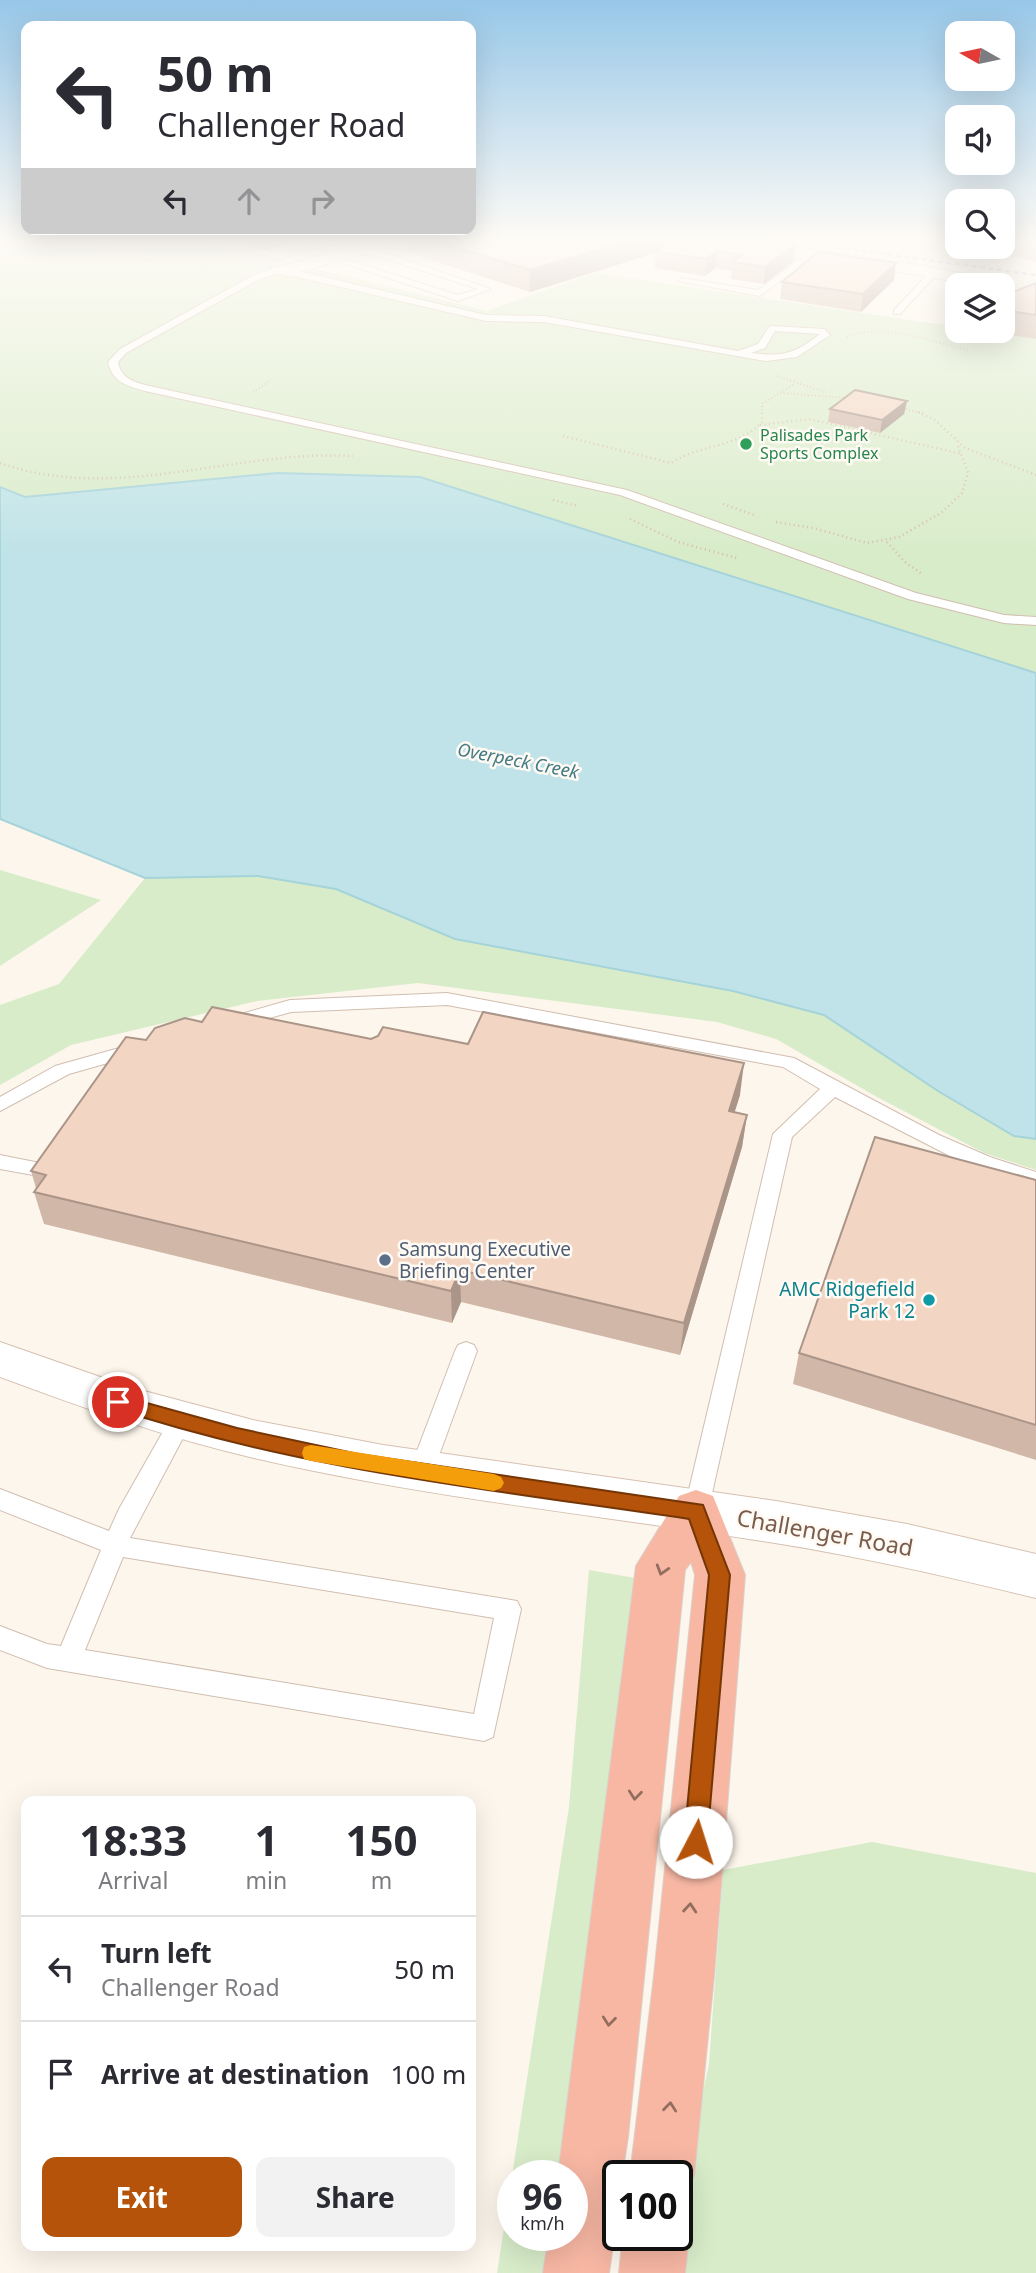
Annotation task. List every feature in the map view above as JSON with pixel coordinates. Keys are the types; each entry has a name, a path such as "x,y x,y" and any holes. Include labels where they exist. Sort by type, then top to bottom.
{"highway":[{"path":"664,2160 684,1976 720,1575 696,1511"},
{"path":"576,2273 596,2137 661,1566 696,1511"},
{"path":"652,2273 654,2251"}],"street":[{"name":"Challenger Road","path":"0,1359 96,1395 181,1421 297,1450 422,1472 696,1511 880,1541 1036,1576"}],"lane":[{"path":"134,345 123,351 113,362 116,374 124,381 623,492 887,588 959,610 1034,623"},
{"path":"689,345 777,358 796,356 811,345"},
{"path":"739,354 763,345"},
{"path":"210,1029 290,1006 447,999 788,1062 926,1139 998,1169 1036,1179"},
{"path":"0,1105 62,1070 156,1044"},
{"path":"696,1511 783,1134 833,1088"},
{"path":"0,1162 33,1168"},
{"path":"422,1472 466,1351"},
{"path":"69,1659 114,1544 141,1489 181,1421"},
{"path":"0,1499 114,1544 508,1609 484,1728 69,1659 26,1650 0,1638"}],"path":[{"path":"772,372 793,384 843,397"},
{"path":"760,425 764,415 762,404 793,384"},
{"path":"780,393 851,398"},
{"path":"895,406 923,413 965,448 1036,475"},
{"path":"562,436 671,463 691,452 740,438 760,425 809,419 962,454"},
{"path":"0,463 24,471 117,477 172,473 289,456 355,456"},
{"path":"547,498 581,506"},
{"path":"622,515 663,537 744,560"},
{"path":"887,542 914,570 926,575"}],"green space":[{"name":"Palisades Park Sports Complex","path":"0,345 1036,345 1036,673 420,477 277,473 25,497 0,487"},
{"path":"0,870 101,900 0,966"},
{"path":"258,876 336,889 455,939 733,991 825,1015 938,1091 1014,1136 1036,1139 1036,1170 984,1153 877,1097 776,1039 717,1022 418,983 257,1001 71,1045 0,1085 0,1005 59,984 145,878"},
{"path":"589,1570 635,1578 563,2160 514,2160 569,1807"},
{"path":"872,1842 1036,1873 1036,2273 682,2273 684,2251 693,2251 692,2143 709,2064 723,1870"},
{"path":"500,2251 548,2251 544,2273 497,2273"}],"water":[{"name":"Overpeck Creek","path":"277,473 420,477 1036,673 1036,1139 1014,1136 938,1091 824,1015 733,991 455,939 336,889 258,876 145,878 0,819 0,487 25,497"}],"building":[{"path":"855,390 907,401 882,420 830,409"},
{"path":"212,1007 371,1039 378,1036 383,1027 468,1044 483,1012 744,1063 729,1111 747,1115 684,1323 460,1270 451,1291 34,1192 46,1175 31,1171 126,1037 146,1040 155,1028 185,1018 202,1022"},
{"name":"AMC Ridgefield Park 12","path":"875,1137 1036,1180 1036,1425 799,1353"}],"slow traffic":[{"path":"311,1453 494,1483"}],"place":[{"name":"Palisades Park Sports Complex","path":"746,444"},
{"name":"Samsung Executive Briefing Center","path":"385,1260"},
{"name":"AMC Ridgefield Park 12","path":"929,1300"}],"route":[{"path":"118,1402 237,1436 358,1462 696,1511 720,1575 696,1842"}]}
